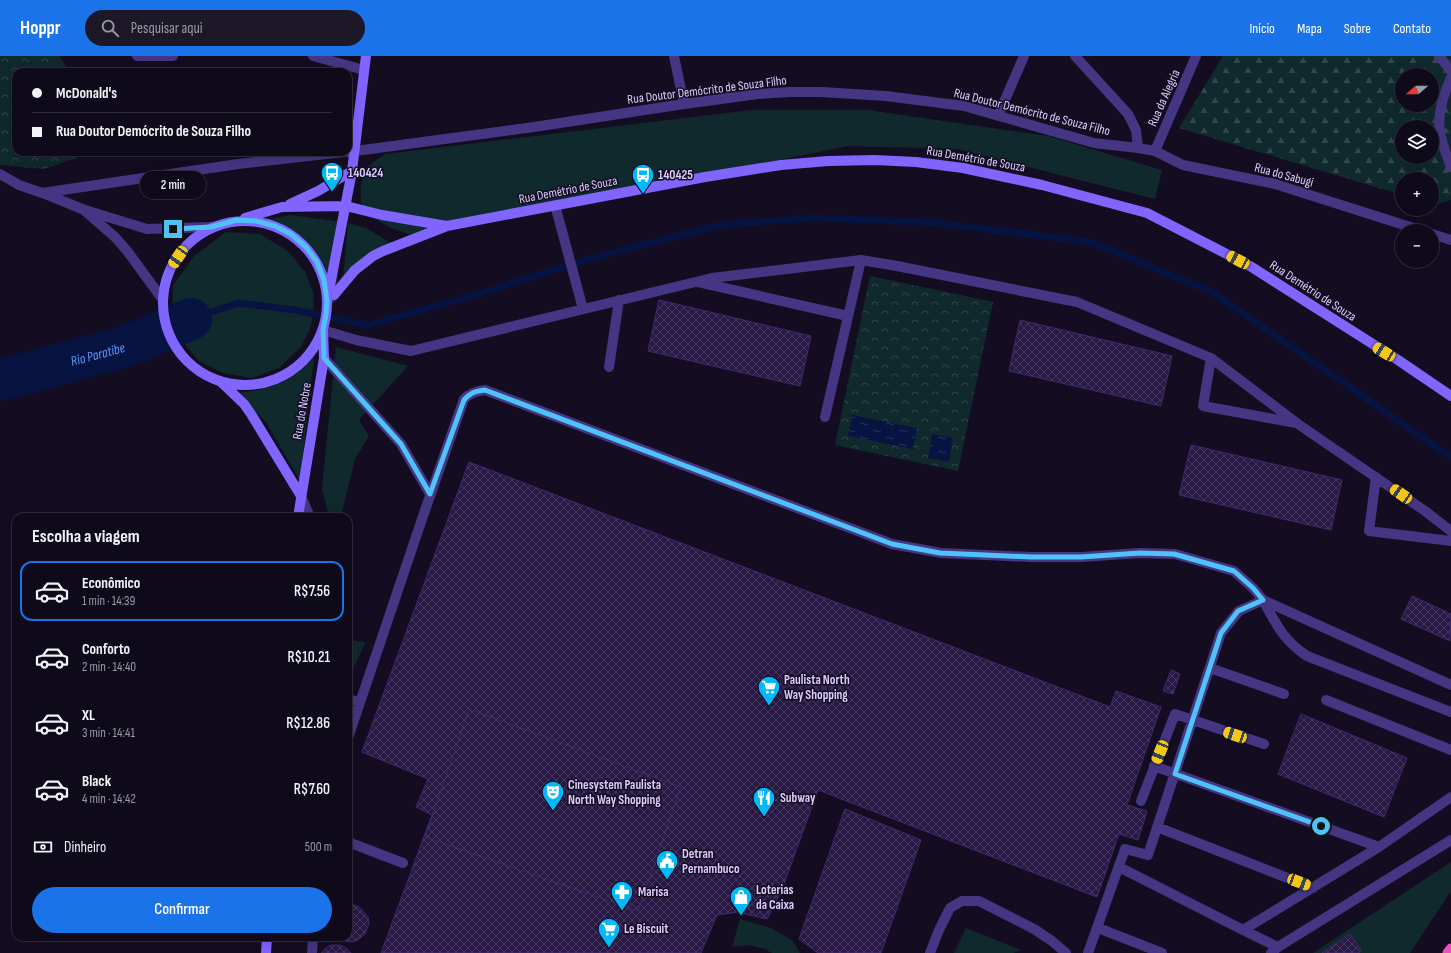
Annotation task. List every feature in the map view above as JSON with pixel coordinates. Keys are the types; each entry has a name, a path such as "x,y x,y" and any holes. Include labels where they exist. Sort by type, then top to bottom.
{"highway":[{"path":"1448,953 1451,949"}],"main road":[{"path":"352,135 366,56"},
{"path":"329,300 352,171 350,156"},
{"name":"Rua Demétrio de Souza","path":"329,300 356,270 373,256 447,226 705,177 781,165 828,161 875,160 916,162 962,168 1042,185 1147,213 1250,266 1398,360 1451,396"},
{"path":"282,207 318,191 352,171"},
{"name":"Rua Demétrio de Souza","path":"211,227 282,207 346,206 382,215 447,226"},
{"path":"237,220 256,221 275,226 291,234 306,247 317,262 324,280 329,300"},
{"path":"211,227 186,245 169,270 163,302 167,329 178,350 197,370 221,382 246,386 271,381 293,370 311,352 324,327"},
{"name":"Rua do Nobre","path":"299,513 324,358 324,327 329,300"},
{"name":"Rua do Nobre","path":"221,382 244,404 254,418 301,496"},
{"path":"266,941 266,953"}],"street":[{"path":"137,56 173,56"},
{"path":"313,56 364,70"},
{"path":"674,56 684,104"},
{"path":"998,116 1024,56"},
{"path":"1075,56 1128,114 1136,130 1138,148"},
{"name":"Rua da Alegria","path":"1155,151 1196,56"},
{"path":"1439,56 1451,71"},
{"path":"1451,78 1444,94 1440,110 1440,131 1451,168"},
{"name":"Rua Doutor Demócrito de Souza Filho","path":"352,151 534,127 758,94 790,92 821,92 886,96 964,106 1094,144 1138,148"},
{"name":"Rua do Sabugi","path":"1138,148 1155,151 1183,165 1275,184 1401,224"},
{"name":"Rua Doutor Demócrito de Souza Filho","path":"42,193 238,164 306,156"},
{"name":"Rua Doutor Demócrito de Souza Filho","path":"0,174 19,185 82,209 147,229 211,227"},
{"path":"555,205 583,309"},
{"name":"Rua Doutor Demócrito de Souza Filho","path":"82,209 120,243 163,302"},
{"path":"1439,236 1451,240"},
{"path":"825,417 861,260"},
{"path":"324,327 356,340 410,351 712,278 861,260 897,266 1077,302 1211,358 1298,424 1426,510 1451,531"},
{"path":"695,282 848,316"},
{"path":"609,367 620,300"},
{"path":"324,358 401,444 430,494"},
{"path":"1211,358 1203,406 1298,424"},
{"path":"352,726 430,494 464,400 470,394 485,390 892,544 940,553 1031,557 1081,557 1140,553 1174,554 1234,571 1253,588 1263,600 1280,632 1294,648 1307,656 1451,712"},
{"path":"1376,477 1369,531 1451,541"},
{"path":"301,496 308,513"},
{"path":"1088,953 1126,849 1148,855 1221,633 1238,611 1263,600 1451,685"},
{"path":"1210,668 1284,694"},
{"path":"352,700 360,702"},
{"path":"1326,700 1451,750"},
{"path":"1141,801 1175,714 1264,744"},
{"path":"1154,766 1379,847"},
{"path":"1243,930 1379,847 1451,797"},
{"path":"1157,827 1313,888"},
{"path":"1119,868 1243,930 1274,950 1451,840"},
{"path":"352,844 403,863"},
{"path":"930,953 950,908 962,901 979,901 1034,929 1066,953"},
{"path":"1098,928 1162,953"},
{"path":"312,941 312,953"}],"green space":[{"path":"0,56 59,56 67,68 12,68 12,156 76,156 76,158 44,169 0,165"},
{"path":"1223,56 1451,56 1451,200 1439,204 1439,172 1395,172 1395,193 1179,128"},
{"path":"751,110 868,110 1048,136 1162,170 1155,199 957,149 848,146 411,235 391,228 375,219 361,203 361,185 365,168 385,154"},
{"path":"291,215 342,222 336,298 329,307 326,285 316,261 307,248 295,237 285,231 273,226 256,222"},
{"path":"348,223 366,228 399,248 367,265 342,290"},
{"path":"226,232 260,234 288,251 305,272 313,292 314,306 311,327 301,347 279,368 252,378 223,373 199,361 180,339 172,315 173,285 194,256"},
{"path":"870,276 993,302 958,471 835,445"},
{"path":"336,347 408,366 359,420 369,436 355,459 342,513 328,513 322,488"},
{"path":"314,357 300,481 266,422 238,393 271,387 280,383 297,373"},
{"path":"352,640 366,642 352,671"},
{"path":"1451,862 1451,891 1410,953 1313,953"},
{"path":"740,919 771,928 792,940 800,953 772,953 765,949 749,945 732,947"},
{"path":"966,928 1021,950 1013,953 954,953"}],"water":[{"path":"852,415 917,428 913,449 848,436"},
{"path":"932,434 953,438 949,462 928,458"}],"building":[{"path":"659,300 811,336 800,386 648,351"},
{"path":"1020,320 1172,356 1161,406 1009,371"},
{"path":"1191,445 1342,480 1331,530 1179,495"},
{"name":"Paulista North Way Shopping","path":"469,462 1110,707 1116,691 1161,707 1127,805 1147,811 1138,840 1119,834 1097,897 818,790 781,892 767,919 737,912 717,915 701,953 381,953 432,815 416,807 428,779 362,752"},
{"path":"1412,596 1451,614 1450,641 1401,619"},
{"path":"1171,670 1180,674 1173,694 1163,691"},
{"name":"Cinesystem Paulista North Way Shopping","path":"469,709 681,787 638,911 425,837"},
{"path":"1301,714 1407,758 1384,817 1278,774"},
{"path":"845,809 921,840 881,953 818,953 799,939"},
{"path":"352,905 354,905 359,907 368,917 369,923 365,934 356,941 350,942 345,941 352,941"},
{"path":"1350,934 1361,951 1358,953 1322,953"},
{"path":"332,945 345,947 351,953 321,953 327,947"}],"waterway":[{"path":"191,319 238,303 295,310 368,325 469,297 581,261 720,225 813,218 927,222 1091,242 1212,292 1451,457"},
{"name":"Rio Paratibe","path":"0,380 124,347 191,319"}],"place":[{"name":"140424","path":"332,192"},
{"name":"140425","path":"643,194"},
{"name":"Paulista North Way Shopping","path":"769,706"},
{"name":"Cinesystem Paulista North Way Shopping","path":"553,812"},
{"name":"Subway","path":"764,818"},
{"name":"Detran Pernambuco","path":"667,880"},
{"name":"Marisa","path":"622,912"},
{"name":"Loterias da Caixa","path":"741,916"},
{"name":"Le Biscuit","path":"609,948"}],"route":[{"path":"173,229 211,227 237,220 256,221 275,226 291,234 306,247 317,262 324,280 327,301 323,330 324,358 401,444 430,494 464,400 470,394 485,390 892,544 940,553 1031,557 1081,557 1140,553 1174,554 1234,571 1253,588 1263,600 1238,611 1221,633 1175,774 1321,826"}]}
